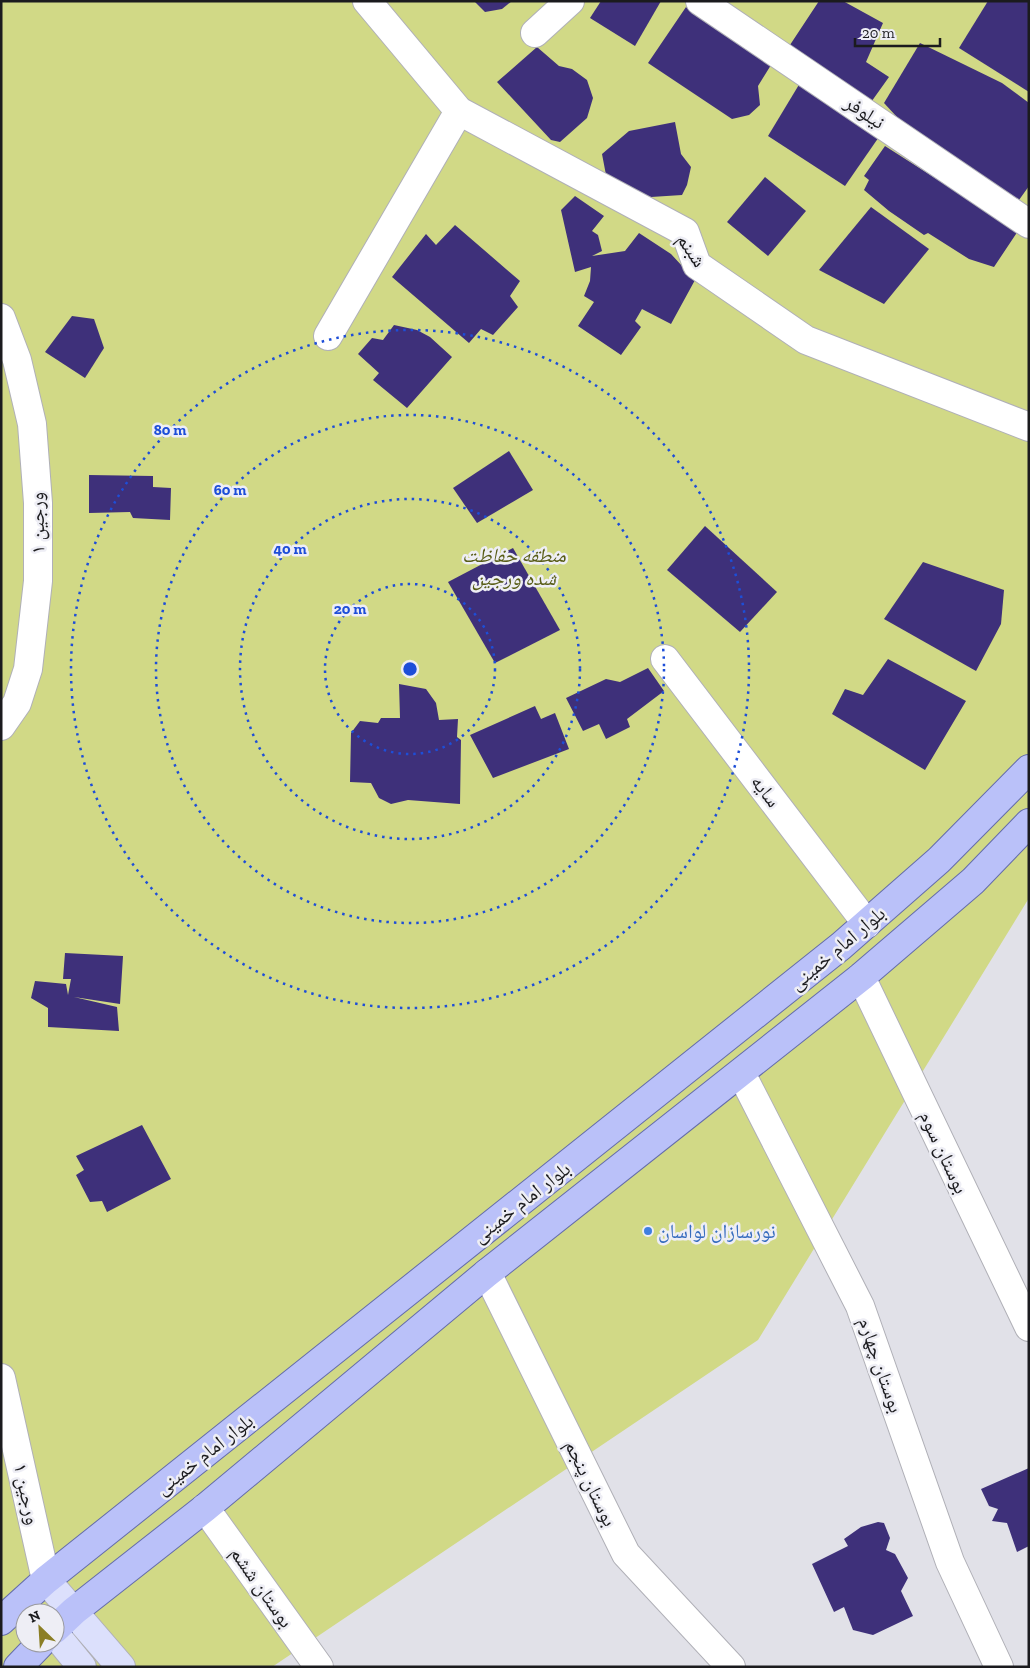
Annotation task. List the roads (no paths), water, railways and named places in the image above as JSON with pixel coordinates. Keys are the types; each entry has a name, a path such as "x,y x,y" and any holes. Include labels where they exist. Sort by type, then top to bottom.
{"main road":[{"name":"بلوار امام خمینی","path":"31,1603 46,1580 674,1081 867,924 939,860 1029,769"},
{"name":"بلوار امام خمینی","path":"65,1619 205,1508 487,1273 861,977 973,881 1029,823"},
{"path":"46,1580 56,1603"},
{"name":"بلوار امام خمینی","path":"1,1621 15,1614"},
{"path":"65,1621 120,1667"},
{"path":"65,1646 82,1667"},
{"path":"18,1667 32,1653"}],"street":[{"name":"شبنم","path":"368,1 459,111 685,232 697,265 806,340 1029,427"},
{"path":"535,33 570,1"},
{"name":"نیلوفر","path":"700,1 1029,224"},
{"path":"328,336 459,111"},
{"name":"ورجین ۱","path":"1,318 17,360 32,424 38,513 38,581 28,669 17,703 1,726"},
{"name":"سایه","path":"665,659 867,924"},
{"name":"بوستان سوم","path":"861,977 1029,1327"},
{"name":"بوستان چهارم","path":"741,1073 860,1306 950,1562 999,1667"},
{"name":"بوستان پنجم","path":"487,1273 626,1554 731,1667"},
{"name":"ورجین ۱","path":"1,1378 46,1580"},
{"name":"بوستان ششم","path":"205,1508 319,1667"}],"place":[{"name":"نورسازان لواسان","path":"648,1231"}],"park label":[{"name":"منطقه حفاظت شده ورجین","path":"514,566"}]}
